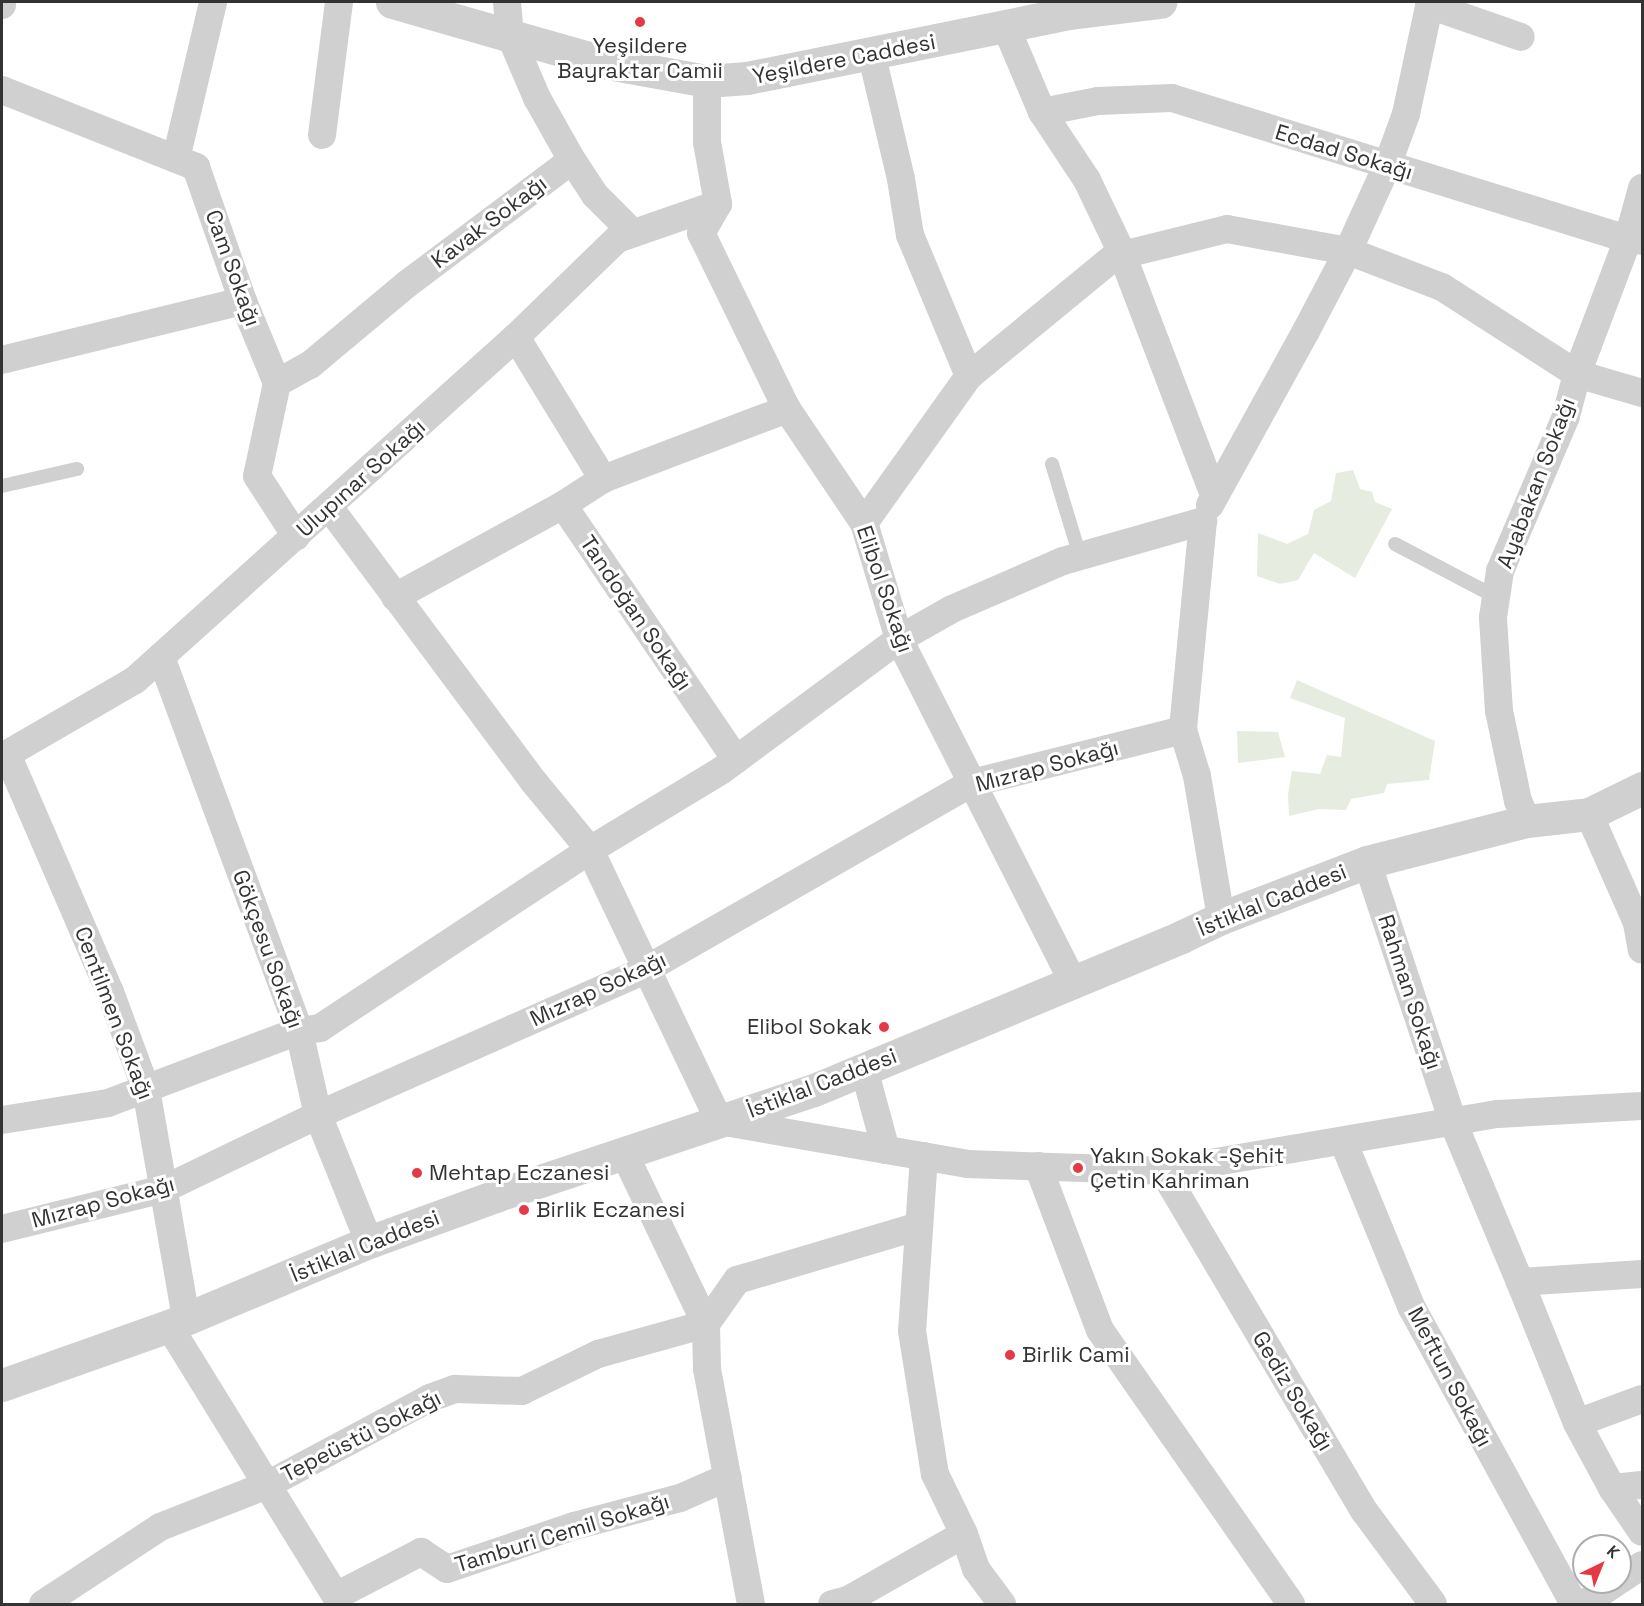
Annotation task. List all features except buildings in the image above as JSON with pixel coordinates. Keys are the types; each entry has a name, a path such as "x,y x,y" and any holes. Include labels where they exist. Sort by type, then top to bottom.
{"street":[{"path":"176,159 213,2"},
{"path":"322,135 339,2"},
{"name":"Yeşildere Caddesi","path":"392,2 602,62 707,81 747,78 1068,13 1145,2"},
{"name":"Kavak Sokağı","path":"507,2 510,35 537,98 595,195 633,233"},
{"path":"1221,918 1197,776 1183,730 1203,521 1214,495 1348,251 1387,166 1406,114 1430,3 1521,37"},
{"path":"1006,27 1042,112 1087,180 1121,251 1214,495"},
{"path":"871,52 902,179 910,235 969,376"},
{"path":"707,81 707,142 718,204"},
{"name":"Cam Sokağı","path":"2,90 196,167 243,301 277,383"},
{"name":"Ecdad Sokağı","path":"1042,112 1098,101 1172,98 1387,166 1635,240"},
{"name":"Kavak Sokağı","path":"277,383 310,365 407,284 572,160"},
{"name":"Ayabakan Sokağı","path":"1527,821 1518,801 1499,711 1493,617 1500,571 1566,416 1577,374 1635,240 1642,188"},
{"name":"Ulupınar Sokağı","path":"4,755 135,680 516,338 618,239 718,204"},
{"name":"Elibol Sokağı","path":"718,204 701,234 787,409 864,523 899,639 1073,982"},
{"path":"1121,251 1130,253 1227,229 1348,251 1442,288 1577,374 1642,393"},
{"path":"864,523 969,376 1121,251"},
{"path":"2,360 243,301"},
{"path":"516,338 603,479"},
{"path":"277,383 257,476 296,537"},
{"path":"395,597 562,505 603,479 787,409"},
{"name":"Tandoğan Sokağı","path":"562,505 736,760"},
{"path":"329,507 534,782 590,850 645,970 719,1121 967,1164 1163,1171 1498,1114 1642,1106"},
{"path":"2,1120 108,1103 298,1031 320,1028 590,850 736,760 899,639 952,609 1063,561 1203,521"},
{"name":"Gökçesu Sokağı","path":"161,657 298,1031 318,1115 369,1242"},
{"name":"Mızrap Sokağı","path":"2,1229 165,1189 318,1115 645,970 972,783 1183,730"},
{"name":"Centilmen Sokağı","path":"4,755 110,992 146,1089 165,1189 177,1323"},
{"name":"İstiklal Caddesi","path":"2,1385 177,1323 369,1242 814,1090 1181,937 1221,918 1366,862 1527,821 1589,814 1642,788"},
{"path":"1589,814 1640,932"},
{"name":"Rahman Sokağı","path":"1366,862 1454,1122 1577,1423 1612,1488 1642,1532"},
{"path":"864,1069 886,1150"},
{"name":"Meftun Sokağı","path":"1343,1141 1412,1308 1574,1605"},
{"path":"624,1153 706,1324 707,1369 750,1605"},
{"path":"924,1156 912,1330 935,1474 964,1534 976,1569 1002,1605"},
{"path":"1038,1166 1100,1330 1291,1605"},
{"name":"Gediz Sokağı","path":"1163,1171 1365,1512 1433,1605"},
{"path":"706,1324 737,1280 919,1226"},
{"path":"1520,1282 1642,1274"},
{"name":"Tamburi Cemil Sokağı","path":"177,1323 267,1485 337,1600 421,1552 447,1569 574,1526 680,1498 728,1477"},
{"name":"Tepeüstü Sokağı","path":"44,1605 160,1527 267,1485 430,1398 455,1389 522,1392 598,1354 706,1324"},
{"path":"1577,1423 1642,1399"},
{"path":"1612,1488 1642,1485"},
{"path":"843,1603 964,1534"},
{"path":"1584,1605 1600,1594"}],"lane":[{"path":"1053,464 1080,556"},
{"path":"2,486 77,470"},
{"path":"1395,544 1496,597"}],"shaded area":[{"path":"1353,470 1360,489 1372,492 1375,502 1392,509 1355,578 1314,553 1298,580 1280,584 1257,576 1258,533 1287,544 1308,534 1314,510 1331,501 1336,473"},
{"path":"1297,680 1435,741 1429,780 1387,784 1384,793 1351,799 1346,810 1319,809 1289,816 1288,794 1292,771 1320,774 1327,755 1341,757 1345,718 1290,698"},
{"path":"1237,731 1278,732 1285,757 1238,763"}],"place":[{"name":"Yeşildere Bayraktar Camii","path":"640,22"},
{"name":"Elibol Sokak","path":"884,1027"},
{"name":"Yakın Sokak -Şehit Çetin Kahriman","path":"1078,1168"},
{"name":"Mehtap Eczanesi","path":"417,1173"},
{"name":"Birlik Eczanesi","path":"524,1210"},
{"name":"Birlik Cami","path":"1010,1355"}]}
